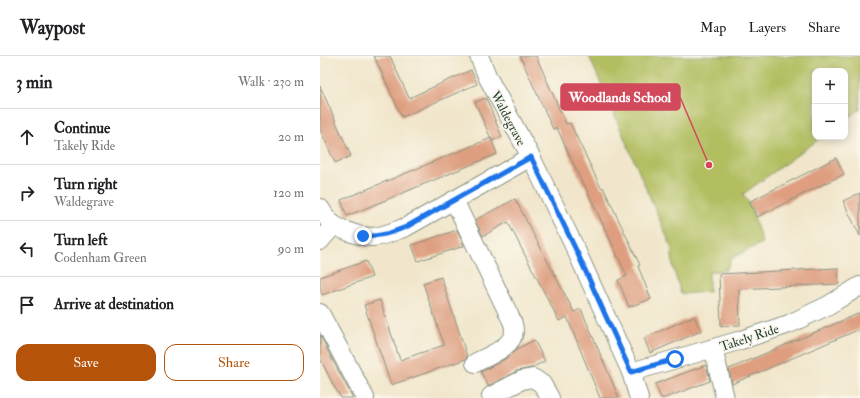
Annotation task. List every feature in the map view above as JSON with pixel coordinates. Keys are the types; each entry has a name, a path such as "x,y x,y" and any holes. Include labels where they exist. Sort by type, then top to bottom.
{"street":[{"name":"Waldegrave","path":"479,56 488,78 531,157 579,256 631,372 639,398"},
{"path":"320,208 334,225 355,234 374,237 406,227 531,157"},
{"path":"454,200 512,321 514,331 512,339 505,347 475,363"},
{"path":"320,241 334,225"},
{"name":"Takely Ride","path":"631,372 738,341 789,324 827,306 860,286"},
{"path":"320,313 365,398"},
{"path":"714,348 725,398"},
{"path":"490,396 522,380 533,378 542,384 550,398"}],"green space":[{"path":"589,56 860,56 860,109 848,118 848,68 812,68 812,140 818,140 743,194 751,206 762,243 732,258 726,270 709,272 709,292 681,294 673,267 671,246"}],"building":[{"path":"374,56 390,56 409,98 471,70 477,84 402,117"},
{"path":"520,56 536,56 566,124 570,123 601,188 603,187 640,265 638,266 651,299 629,307 618,280 627,276 557,128 553,129"},
{"path":"320,86 351,156 335,163 320,129"},
{"path":"486,98 502,137 492,141 475,102"},
{"path":"491,138 497,154 347,216 341,200"},
{"path":"836,158 844,174 757,217 749,202"},
{"path":"860,193 860,236 843,201"},
{"path":"515,199 574,312 581,309 619,398 600,398 567,317 559,321 508,222 483,236 475,220"},
{"path":"457,230 464,246 418,261 412,245"},
{"path":"366,261 372,277 322,295 320,288 320,277"},
{"path":"838,268 839,284 739,289 740,325 721,326 719,274"},
{"path":"441,277 467,356 466,359 391,385 364,305 380,300 400,360 444,345 423,283"},
{"path":"860,313 860,329 732,384 729,369"},
{"path":"694,316 701,331 650,353 644,338"},
{"path":"320,335 353,398 341,398 335,389 320,358"},
{"path":"534,340 545,361 531,368 517,371 488,386 481,372 505,359 517,349"},
{"path":"706,365 710,381 665,398 661,398 655,384"}],"place":[{"name":"Woodlands School","path":"709,165"}],"route":[{"path":"363,236 374,237 406,227 531,157 591,282 631,372 675,359"}]}
